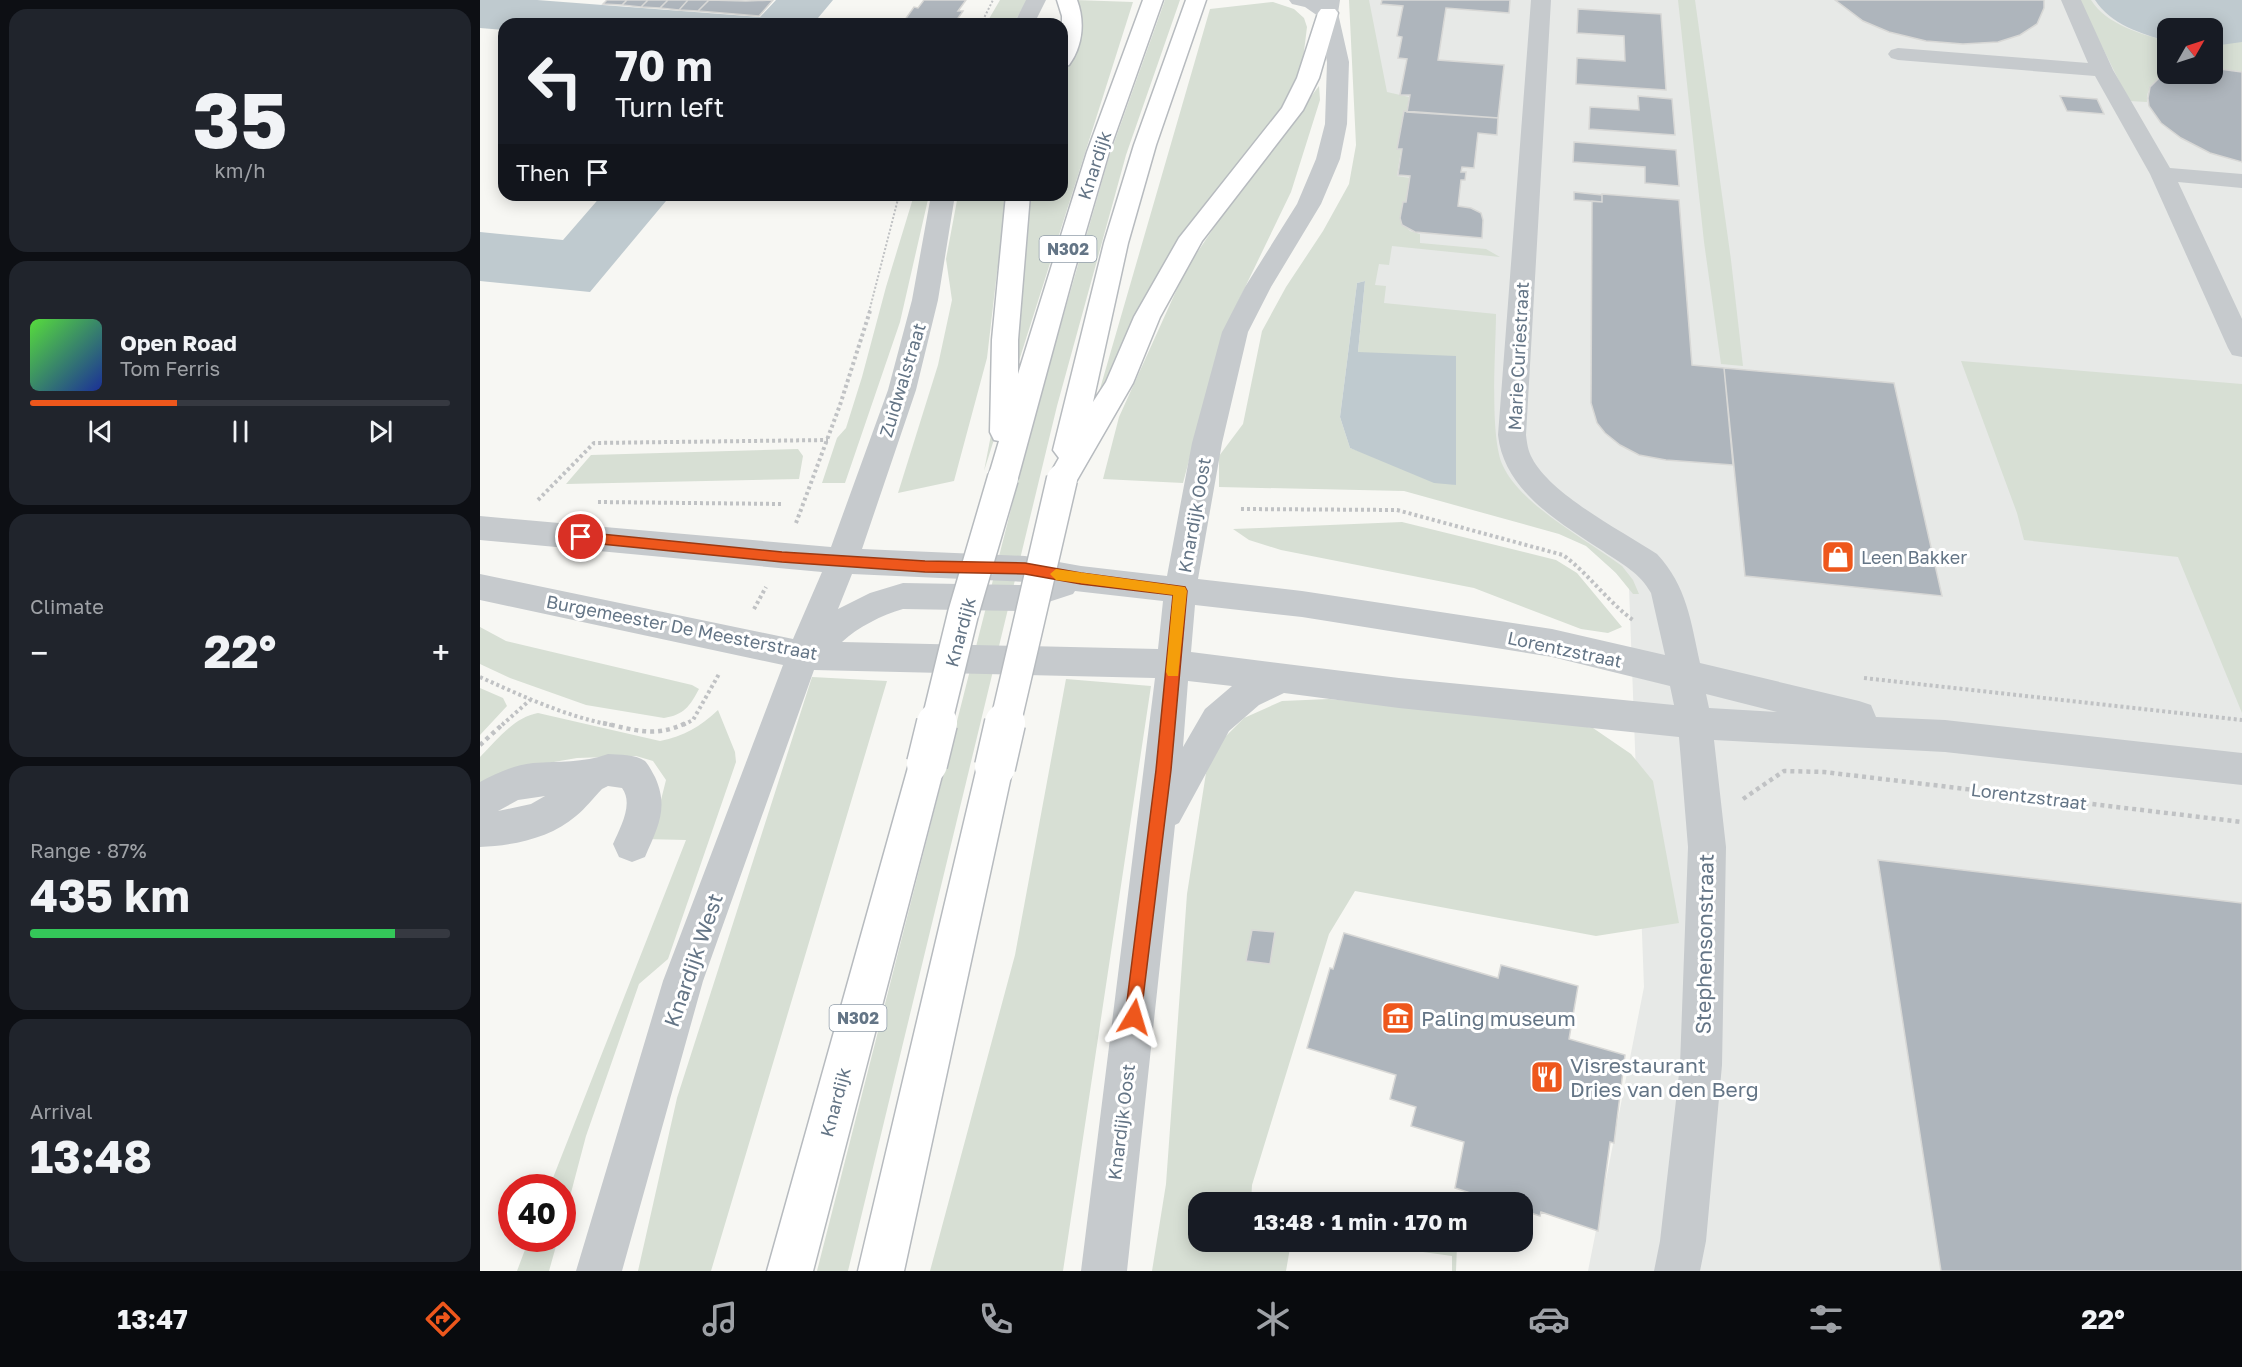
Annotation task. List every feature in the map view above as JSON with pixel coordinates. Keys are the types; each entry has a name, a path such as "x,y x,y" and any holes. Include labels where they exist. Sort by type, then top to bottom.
{"main road":[{"path":"1067,0 1073,19 1073,32 1068,45"},
{"name":"N302","path":"881,1271 1116,243 1144,145 1196,0"},
{"name":"N302","path":"1062,478 1119,383 1147,317 1191,238 1292,110 1308,78 1329,7"},
{"name":"Knardijk","path":"790,1271 927,764 963,614 1060,272 1094,163 1149,12"},
{"name":"N302","path":"1003,478 1005,339 1017,201"}],"street":[{"path":"1028,18 1036,0"},
{"path":"1299,0 1329,7"},
{"name":"Marie Curiestraat","path":"1541,0 1512,435 1516,457 1527,476 1543,493 1646,563 1658,576 1667,591 1678,635 1684,676"},
{"path":"2071,0 2103,70 2162,174 2242,348"},
{"name":"Knardijk Oost","path":"1104,1271 1156,832 1180,591 1207,443 1235,332 1258,287 1309,204 1328,159 1336,124 1338,62 1329,7"},
{"path":"1898,54 2103,70"},
{"path":"2162,174 2231,180 2231,195 2242,201"},
{"name":"Zuidwalstraat","path":"803,655 842,561 902,390 925,300 942,201"},
{"path":"480,528 842,561 1025,569 1081,579 1180,591"},
{"path":"803,655 838,625 881,602 903,596 1021,598 1081,579"},
{"name":"Burgemeester De Meesterstraat","path":"480,587 803,655 1173,664"},
{"name":"Lorentzstraat","path":"1180,591 1302,604 1552,643 1945,736"},
{"name":"Knardijk West","path":"599,1271 683,981 803,655"},
{"name":"Lorentzstraat","path":"1173,664 1399,693 1695,723 1945,736 2242,769"},
{"name":"Stephensonstraat","path":"1677,1271 1683,1241 1701,1065 1707,847 1695,723 1684,676"},
{"path":"1156,832 1217,720 1247,694 1282,678"},
{"path":"480,801 512,784 532,780 590,777 608,770 632,773 642,783 646,802 641,824 632,844"},
{"path":"480,829 507,829 541,816 560,807 590,777"}],"path":[{"path":"984,18 993,0"},
{"path":"549,501 537,501 594,443 828,440 877,285 898,201"},
{"path":"596,502 783,504"},
{"path":"1241,509 1397,510 1563,555 1581,566 1623,614 1636,622 1678,635"},
{"path":"480,677 530,700 480,745"},
{"path":"1858,677 2242,720"},
{"name":"Lorentzstraat","path":"1707,847 1730,825 1745,796 1784,771 1824,772 2242,822"}],"shaded area":[{"path":"480,0 537,0 760,17 776,0 833,0 818,18 498,18 498,30 480,28"},
{"path":"1000,0 1028,0 1017,18 990,18"},
{"path":"1075,0 1133,2 984,471 1011,332 1030,201 1068,201 1068,67 1082,24"},
{"path":"1165,0 1180,0 1126,155 1057,406 848,1271 817,1271 1036,411 1109,157"},
{"path":"1349,0 1369,0 1387,92 1409,97 1397,176 1410,178 1403,224 1410,231 1420,234 1420,243 1486,249 1500,257 1392,246 1389,265 1379,264 1375,285 1386,286 1384,303 1496,314 1495,414 1496,435 1503,466 1524,494 1539,508 1622,566 1633,580 1639,594 1633,594 1616,573 1586,546 1559,534 1404,491 1219,487 1219,456 1243,424 1262,331 1349,184 1356,145","holes":["1365,281 1358,352 1456,460 1456,485 1350,448 1340,417 1357,283"]},
{"path":"1354,0 2242,0 2242,1271 1588,1271 1644,987 1629,588 1595,549 1474,477 1373,307"},
{"path":"1678,0 1695,0 1731,260 1743,366 1721,364 1704,242"},
{"path":"2079,0 2091,0 2098,9 2115,22 2157,38 2157,81 2148,92 2147,102 2129,101"},
{"path":"2095,0 2242,0 2242,42 2223,45 2223,18 2157,18 2157,38 2127,27 2101,8"},
{"path":"1273,2 1294,9 1304,18 1307,27 1301,76 1284,109 1219,193 1082,451 1210,9"},
{"path":"2242,41 2242,73 2223,71 2223,44"},
{"path":"1319,86 1320,100 1291,192 1223,333 1183,483 1103,479 1119,417 1186,269 1236,195"},
{"path":"597,201 666,201 590,292 480,281 480,232 563,240"},
{"path":"912,201 928,201 900,322 845,483 822,483 837,438 846,428"},
{"path":"957,201 1010,201 997,272 987,358 954,481 898,493 938,365 952,300 946,259"},
{"path":"1365,281 1358,352 1456,356 1456,485 1434,483 1350,448 1340,417 1357,283"},
{"path":"1961,361 2242,384 2242,713 2178,557 2024,540 2017,513"},
{"path":"798,449 803,456 799,479 566,484 591,455"},
{"path":"1402,522 1556,560 1577,573 1622,627 1608,633 1581,629 1474,588 1281,550 1249,540 1233,529"},
{"path":"480,627 506,641 692,685 699,689 686,709 677,715 664,718 586,705 510,678 480,664"},
{"path":"812,677 887,681 711,1271 638,1271 677,1098"},
{"path":"1066,679 1151,686 1063,1271 930,1271 1015,955"},
{"path":"480,688 503,698 507,706 480,735"},
{"path":"1329,699 1558,722 1593,728 1631,754 1653,781 1679,923 1596,936 1355,891 1329,934 1252,1192 1188,1192 1188,1252 1289,1252 1286,1271 1152,1271 1166,1184 1187,894 1206,773 1220,742 1244,718 1282,701"},
{"path":"718,710 735,752 736,762 668,959 639,984 586,1136 576,1174 555,1174 686,840 644,839 661,800 666,780 653,761 636,756 577,758 548,763 480,788 480,757 513,724 538,713 660,741 691,730"},
{"path":"524,1252 554,1252 549,1271 517,1271"},
{"path":"1423,1252 1457,1252 1456,1271 1452,1271 1452,1256"}],"building":[{"path":"607,0 627,0 622,5 603,4"},
{"path":"627,0 648,0 641,7 622,5"},
{"path":"648,0 668,0 660,8 641,7"},
{"path":"668,0 688,0 679,10 660,8"},
{"path":"688,0 709,0 698,11 679,10"},
{"path":"709,0 773,0 759,16 698,11"},
{"path":"924,0 966,0 958,11 963,11 958,18 906,18 914,7 918,8"},
{"path":"1382,0 1510,0 1509,13 1446,8 1438,60 1504,65 1498,118 1407,112 1410,95 1400,95 1407,59 1398,58 1402,37 1397,36 1403,6 1381,4"},
{"path":"1835,0 2044,0 2044,8 2037,24 2020,35 1998,42 1963,44 1926,41 1889,32 1863,21"},
{"path":"1578,9 1661,14 1666,90 1576,84 1577,58 1625,61 1624,36 1577,33"},
{"path":"2223,69 2242,72 2242,162 2210,153 2181,138 2161,123 2149,106 2150,87 2157,80 2157,84 2223,84"},
{"path":"1638,96 1672,99 1675,135 1589,129 1590,107 1639,110"},
{"path":"2060,96 2097,99 2104,114 2067,111"},
{"path":"1404,111 1498,118 1497,135 1478,133 1474,168 1462,167 1461,172 1466,172 1465,180 1461,180 1458,206 1471,208 1481,213 1482,238 1415,232 1402,225 1400,218 1403,202 1406,202 1410,176 1398,175 1402,149 1397,149"},
{"path":"1574,142 1676,150 1679,186 1645,183 1645,167 1573,162"},
{"path":"1574,192 1602,195 1602,202 1574,200"},
{"path":"1602,194 1679,200 1692,365 1724,368 1733,465 1666,460 1639,455 1620,445 1597,423 1591,403 1592,201 1602,202"},
{"path":"1724,368 1894,383 1942,596 1745,576"},
{"path":"1878,860 2242,903 2242,1271 1941,1271"},
{"path":"1252,930 1275,932 1270,964 1246,961"},
{"path":"1344,933 1498,978 1501,965 1578,986 1569,1039 1625,1055 1614,1143 1610,1142 1598,1231 1541,1212 1540,1216 1533,1214 1533,1192 1467,1192 1455,1188 1464,1142 1411,1126 1416,1107 1390,1099 1396,1075 1307,1048 1330,968 1333,969"}],"slow traffic":[{"path":"1056,574 1180,591 1173,672"}],"place":[{"name":"Leen Bakker","path":"1838,557"},
{"name":"Paling museum","path":"1398,1018"},
{"name":"Visrestaurant Dries van den Berg","path":"1547,1077"}],"route":[{"path":"581,537 782,557 925,566 1025,569 1081,579 1180,591 1163,770 1134,1017"}]}
